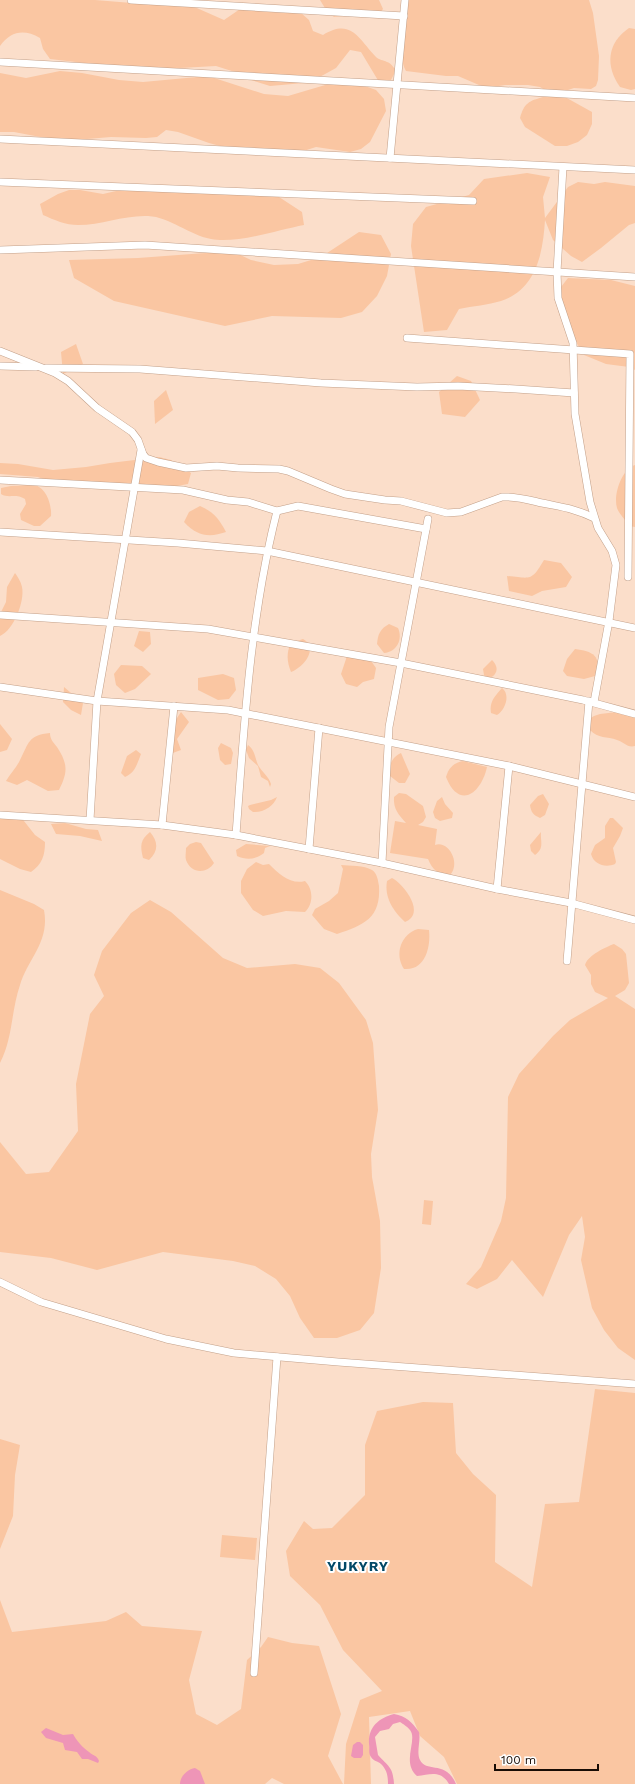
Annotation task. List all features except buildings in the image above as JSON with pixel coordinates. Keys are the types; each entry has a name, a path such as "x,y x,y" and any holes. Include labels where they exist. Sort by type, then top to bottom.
{"street":[{"path":"131,0 404,16"},
{"path":"390,158 405,0"},
{"path":"0,62 635,98"},
{"path":"0,139 635,170"},
{"path":"563,167 557,272 558,298 573,343 575,414 590,502 598,528 612,551 616,565 609,621 591,702 581,784 567,961"},
{"path":"0,182 473,201"},
{"path":"0,250 145,245 635,277"},
{"path":"407,338 630,354 628,577"},
{"path":"0,351 68,380 97,408 132,432 138,440 141,450 146,458 158,462 186,468 217,466 288,470 345,494 401,501 447,513 462,512 508,496 575,509 594,518"},
{"path":"0,366 140,369 321,383 417,387 458,386 516,388 574,393"},
{"path":"90,820 97,701 141,450"},
{"path":"0,480 183,490 227,500 248,502 277,512 298,506 426,529"},
{"path":"236,835 245,714 267,551 277,512"},
{"path":"382,863 389,727 415,581 428,519"},
{"path":"0,532 267,551 609,621 635,628"},
{"path":"0,615 208,629 401,663 591,702 635,714"},
{"path":"0,687 97,701 228,710 509,766 635,797"},
{"path":"162,824 174,706"},
{"path":"309,849 320,728"},
{"path":"497,889 509,766"},
{"path":"0,815 162,824 236,835 382,863 497,889 572,903 635,920"},
{"path":"0,1282 41,1302 166,1339 234,1353 635,1384"},
{"path":"254,1673 277,1357"}],"shaded area":[{"path":"0,0 95,0 190,5 224,20 243,7 266,12 301,13 309,20 313,31 323,35 333,30 341,29 347,29 353,32 376,57 390,63 396,70 391,80 379,82 361,52 350,50 336,68 316,79 304,83 270,86 216,66 144,70 50,59 43,49 40,38 29,33 18,33 13,35 4,41 0,46"},
{"path":"320,0 379,0 383,9 379,14 334,17 328,13"},
{"path":"406,0 589,0 593,13 599,56 598,80 596,86 591,89 574,88 562,92 545,90 540,87 528,85 505,85 486,88 458,76 406,71 402,54 405,38"},
{"path":"629,28 635,29 635,89 631,90 620,87 615,79 610,63 616,41"},
{"path":"60,71 143,82 208,76 264,94 288,96 332,83 354,82 376,90 384,99 386,111 370,142 361,149 350,152 316,147 294,154 282,154 248,147 224,147 178,132 166,130 157,137 111,137 75,140 51,139 14,132 0,132 0,73 26,78"},
{"path":"543,97 565,97 592,112 592,124 587,135 578,142 567,146 555,146 525,127 520,118 523,109 531,101"},
{"path":"527,173 550,177 543,197 545,218 568,187 578,182 594,184 605,182 635,186 635,223 629,225 582,262 571,256 553,240 545,220 540,257 530,279 523,288 501,301 459,309 447,330 424,332 411,246 413,224 426,207 469,195 484,179"},
{"path":"138,186 268,193 279,197 302,212 304,225 257,236 232,240 221,240 203,237 164,219 148,216 130,217 87,225 69,224 43,215 40,204 69,190 80,190 103,194"},
{"path":"359,232 381,235 391,254 387,276 377,296 362,312 341,318 272,316 225,326 114,301 74,278 69,260 138,258 232,251 251,260 274,265 298,264 321,257"},
{"path":"568,278 611,280 635,286 635,370 629,367 606,364 584,355 560,316 554,296"},
{"path":"76,344 83,364 63,374 61,352"},
{"path":"457,376 471,381 480,400 465,417 442,414 439,392"},
{"path":"166,390 173,410 155,424 154,401"},
{"path":"159,457 171,460 191,473 188,484 177,486 143,487 94,484 71,487 59,486 38,477 0,474 0,463 18,464 53,470"},
{"path":"635,465 635,527 629,526 618,510 616,496 626,471"},
{"path":"33,485 38,486 45,492 51,512 51,516 40,526 34,526 21,520 20,514 26,504 25,499 18,496 7,496 1,494 1,488"},
{"path":"200,506 216,516 226,532 214,535 199,533 184,522 189,512"},
{"path":"544,560 561,563 572,577 566,587 542,591 532,596 509,591 507,576 530,577 536,572"},
{"path":"15,573 22,587 22,600 14,622 5,633 0,636 0,614 6,602 7,587"},
{"path":"389,624 398,628 400,636 398,644 395,648 384,653 377,644 377,640 383,628"},
{"path":"139,631 150,632 151,644 143,652 134,646"},
{"path":"303,639 308,643 310,652 305,662 296,670 291,672 288,658 289,647 291,643"},
{"path":"575,649 591,653 597,659 598,664 595,676 584,679 567,676 563,671 567,659"},
{"path":"348,653 369,658 376,668 374,679 363,682 357,687 346,684 341,674"},
{"path":"492,660 497,669 493,676 487,679 484,675 483,669"},
{"path":"121,665 142,666 151,674 135,689 125,693 116,685 114,674"},
{"path":"223,674 234,678 236,690 229,699 218,700 198,690 198,678"},
{"path":"64,687 83,703 81,715 71,710 63,702"},
{"path":"502,688 506,694 506,702 500,713 497,715 491,713 491,706 495,697"},
{"path":"181,712 189,722 177,739 181,750 170,754 167,742 169,732"},
{"path":"617,712 623,715 635,714 635,746 628,746 617,740 596,735 590,730 589,719 600,714"},
{"path":"0,724 12,739 7,750 0,752"},
{"path":"50,733 51,739 61,753 66,768 59,790 48,791 27,780 17,785 6,781 19,763 30,741 37,736"},
{"path":"221,743 231,748 233,753 231,764 225,765 220,760 218,748"},
{"path":"248,745 253,752 258,765 270,781 270,787 268,781 261,777 258,766 249,758 246,750"},
{"path":"136,750 141,754 133,771 125,777 121,773 127,756"},
{"path":"401,753 410,774 405,783 399,783 390,776 391,762"},
{"path":"463,761 487,767 480,785 475,791 463,795 457,793 451,787 446,777 452,766"},
{"path":"399,793 406,794 423,806 426,817 423,822 418,825 437,829 435,845 440,844 445,846 452,854 454,860 453,871 449,876 442,875 436,871 428,859 390,853 395,821 406,823 394,805 394,797"},
{"path":"543,794 549,804 545,815 540,818 533,813 530,805 538,796"},
{"path":"277,797 271,806 264,810 253,812 249,809 248,806 250,805"},
{"path":"442,797 445,804 453,813 452,818 440,821 435,818 433,812 437,801"},
{"path":"20,816 35,835 45,842 42,859 38,866 31,872 20,869 0,859 0,818"},
{"path":"610,818 613,818 623,828 613,848 616,862 615,864 608,866 601,865 595,861 591,854 595,845 605,838 605,826"},
{"path":"65,823 86,829 98,830 102,841 80,836 56,834 51,824"},
{"path":"150,832 156,842 156,850 149,860 143,858 141,847 144,838"},
{"path":"541,832 541,847 535,855 531,851 530,845"},
{"path":"196,842 201,843 214,863 211,867 203,871 195,870 188,865 186,860 186,848 190,844"},
{"path":"246,844 270,846 265,848 264,853 254,858 247,859 237,856 236,850"},
{"path":"256,862 263,865 269,864 281,875 290,880 300,882 305,881 311,893 311,901 308,909 305,912 286,911 263,916 253,910 241,893 241,881 247,869"},
{"path":"341,865 365,867 374,871 379,886 379,897 374,913 369,919 355,927 337,934 324,929 312,915 315,909 329,901 338,893 343,869"},
{"path":"392,878 407,893 414,906 414,913 411,918 405,922 397,914 388,899 386,887 387,881"},
{"path":"0,890 34,904 44,910 45,921 41,941 20,985 10,1034 0,1063"},
{"path":"150,900 171,912 223,958 247,968 295,964 320,968 339,983 366,1020 373,1043 378,1110 371,1154 372,1177 380,1221 381,1268 374,1313 360,1330 337,1338 314,1338 300,1318 290,1296 276,1279 255,1266 233,1261 163,1252 97,1270 51,1258 0,1252 0,1142 26,1174 49,1172 78,1131 76,1084 90,1014 104,996 94,975 102,951 131,913"},
{"path":"418,929 429,930 428,950 422,962 417,966 411,969 404,969 400,957 401,945 407,935"},
{"path":"614,944 622,949 626,954 629,983 625,990 615,996 635,1009 635,1360 618,1348 604,1330 592,1308 581,1260 585,1237 582,1216 569,1235 543,1297 512,1260 497,1279 477,1289 466,1284 481,1267 501,1221 506,1198 508,1097 519,1074 553,1036 570,1020 608,998 595,992 591,984 591,975 585,965 593,955"},
{"path":"424,1200 433,1201 431,1225 422,1224"},
{"path":"595,1389 635,1393 635,1784 457,1784 444,1757 420,1736 410,1711 369,1717 371,1784 344,1784 346,1744 360,1700 382,1691 343,1650 320,1605 290,1576 286,1551 304,1521 313,1529 332,1528 365,1495 365,1445 377,1411 423,1402 453,1403 456,1453 473,1474 496,1495 495,1562 532,1587 545,1504 579,1502"},
{"path":"0,1439 20,1445 15,1475 13,1516 0,1549"},
{"path":"222,1535 257,1538 255,1560 220,1557"},
{"path":"0,1600 12,1632 106,1621 126,1612 142,1626 202,1631 189,1680 196,1714 217,1725 241,1709 247,1660 261,1647 268,1637 292,1643 319,1646 341,1714 328,1756 343,1784 284,1784 272,1778 265,1784 0,1784"},
{"path":"394,1714 402,1716 408,1720 419,1732 418,1754 423,1764 442,1769 447,1772 456,1784 449,1784 443,1777 435,1774 417,1776 412,1770 410,1764 412,1734 409,1729 400,1722 393,1724 389,1729 380,1731 375,1737 378,1755 390,1768 393,1774 394,1784 388,1784 385,1769 370,1755 369,1738 375,1724 383,1718"},
{"path":"46,1728 63,1735 73,1734 82,1746 97,1758 99,1761 98,1763 88,1759 82,1759 77,1752 65,1750 63,1743 46,1738 41,1732"},
{"path":"360,1742 363,1745 363,1755 361,1758 354,1758 351,1756 353,1745"},
{"path":"195,1768 200,1771 205,1784 180,1784 181,1778 185,1773"}],"district":[{"name":"YUKYRY","path":"358,1566"}]}
